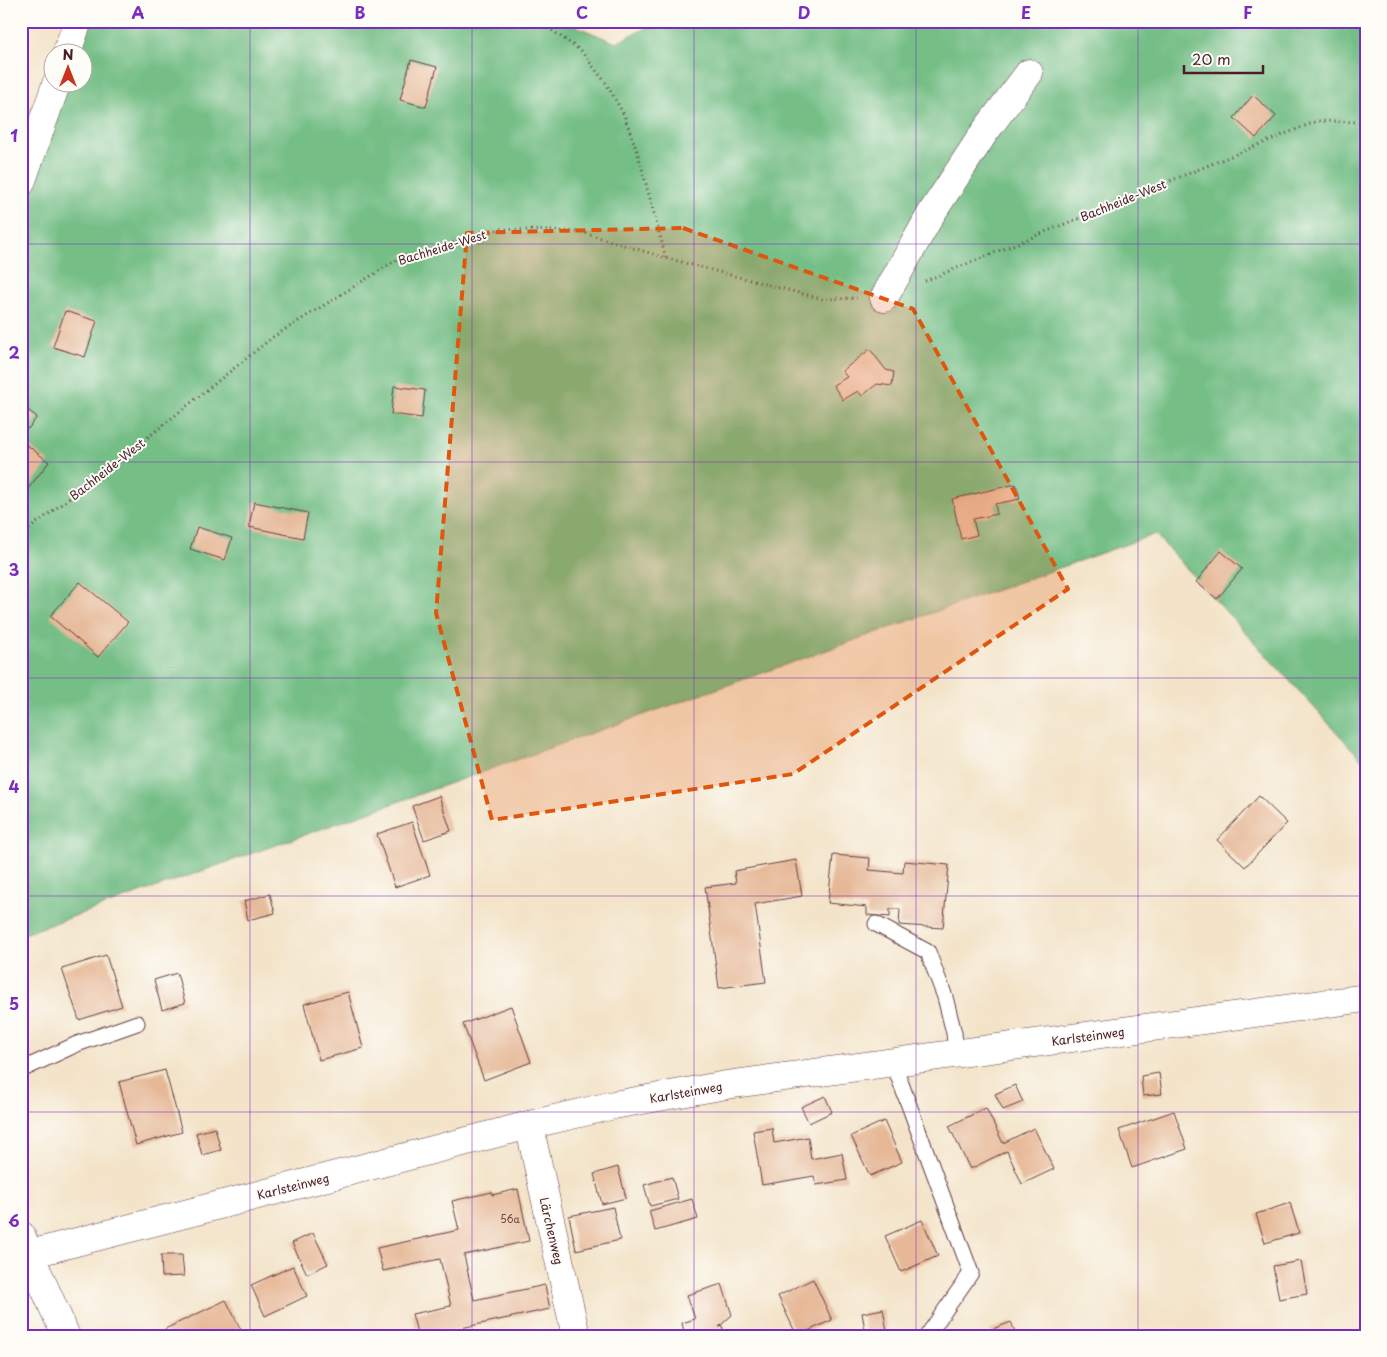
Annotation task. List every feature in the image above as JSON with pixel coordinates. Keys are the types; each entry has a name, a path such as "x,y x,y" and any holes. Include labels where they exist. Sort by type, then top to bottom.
{"street":[{"path":"71,42 78,21"},
{"path":"884,298 931,214 984,133 1029,72"},
{"path":"21,184 53,92"},
{"name":"Karlsteinweg","path":"24,1249 614,1105 674,1094 893,1062 1366,998"},
{"name":"Lärchenweg","path":"529,1126 576,1336"},
{"path":"24,1249 66,1336"}],"lane":[{"path":"876,924 928,952 945,997 954,1033 956,1054"},
{"path":"21,1070 77,1044 137,1023"},
{"path":"893,1062 971,1273 927,1336"}],"path":[{"path":"529,21 550,29 582,51 606,83 624,115 638,154 666,258"},
{"name":"Bachheide-West","path":"21,535 112,466 273,337 398,258 499,230 581,232 666,258 822,299 884,298 1316,121 1366,122"}],"highlighted area":[{"path":"683,228 913,309 1068,589 793,774 492,820 436,613 467,233"}],"green space":[{"path":"77,21 564,21 616,43 660,21 1366,21 1366,764 1155,534 21,935 21,154 48,92 92,92 92,42 68,42"}],"building":[{"path":"411,60 437,67 426,107 400,100"},
{"path":"1253,95 1276,116 1256,138 1234,118"},
{"path":"65,311 97,321 85,357 53,347"},
{"path":"870,349 886,370 894,372 892,386 877,384 862,396 858,391 843,400 833,385 847,377 842,371"},
{"path":"394,386 425,390 422,418 391,414"},
{"path":"21,405 37,417 28,429 21,424"},
{"path":"27,445 49,462 27,490 21,485 21,452"},
{"path":"1016,484 1020,499 995,504 997,514 973,519 977,535 961,539 952,499"},
{"path":"254,502 308,513 303,538 249,527"},
{"path":"197,527 232,538 225,560 190,549"},
{"path":"1221,551 1242,569 1217,599 1196,582"},
{"path":"80,582 128,622 98,657 50,616"},
{"path":"439,796 451,831 424,840 412,806"},
{"path":"1259,796 1287,823 1245,867 1217,840"},
{"path":"412,822 430,875 395,887 377,834"},
{"path":"833,855 870,858 869,870 903,873 904,861 949,865 943,928 899,925 900,909 890,909 890,917 867,915 867,907 828,903"},
{"path":"796,860 802,896 755,904 766,982 719,988 705,887 736,883 734,871"},
{"path":"270,894 275,913 248,920 244,901"},
{"path":"106,955 122,1006 79,1020 62,969"},
{"path":"177,973 185,1003 162,1010 154,980"},
{"path":"348,992 363,1048 319,1060 304,1004"},
{"path":"511,1006 531,1062 484,1080 463,1024"},
{"path":"165,1070 182,1132 136,1145 119,1082"},
{"path":"1159,1073 1162,1094 1143,1096 1141,1076"},
{"path":"1015,1085 1023,1102 1003,1110 995,1094"},
{"path":"825,1096 832,1112 809,1123 801,1107"},
{"path":"986,1108 1003,1143 1034,1128 1054,1169 1022,1184 1007,1151 970,1169 949,1126"},
{"path":"1174,1111 1187,1149 1132,1168 1119,1130"},
{"path":"884,1121 902,1162 870,1176 851,1136"},
{"path":"215,1128 221,1150 202,1155 196,1133"},
{"path":"772,1128 774,1143 808,1137 811,1159 842,1153 847,1180 816,1185 814,1176 762,1185 753,1131"},
{"path":"618,1167 626,1198 602,1204 594,1174"},
{"path":"672,1177 678,1199 650,1206 644,1185"},
{"path":"518,1189 529,1241 464,1255 474,1300 545,1285 550,1309 418,1336 412,1314 451,1306 440,1259 383,1271 377,1248 459,1230 452,1201 492,1192 492,1195"},
{"path":"692,1199 698,1219 655,1231 649,1211"},
{"path":"1290,1203 1299,1233 1265,1243 1256,1214"},
{"path":"613,1207 620,1240 576,1250 569,1216"},
{"path":"922,1220 938,1256 901,1272 885,1236"},
{"path":"313,1233 328,1264 307,1274 292,1243"},
{"path":"161,1255 182,1255 184,1276 162,1277"},
{"path":"1301,1261 1307,1294 1279,1299 1273,1266"},
{"path":"293,1266 307,1296 265,1316 251,1285"},
{"path":"813,1279 832,1320 797,1336 778,1296"},
{"path":"722,1284 732,1315 719,1327 722,1326 725,1336 685,1336 682,1323 695,1319 687,1295"},
{"path":"226,1300 244,1336 169,1336 165,1329"},
{"path":"883,1309 887,1331 866,1335 862,1313"},
{"path":"1011,1322 1017,1336 993,1336 990,1330"}]}
